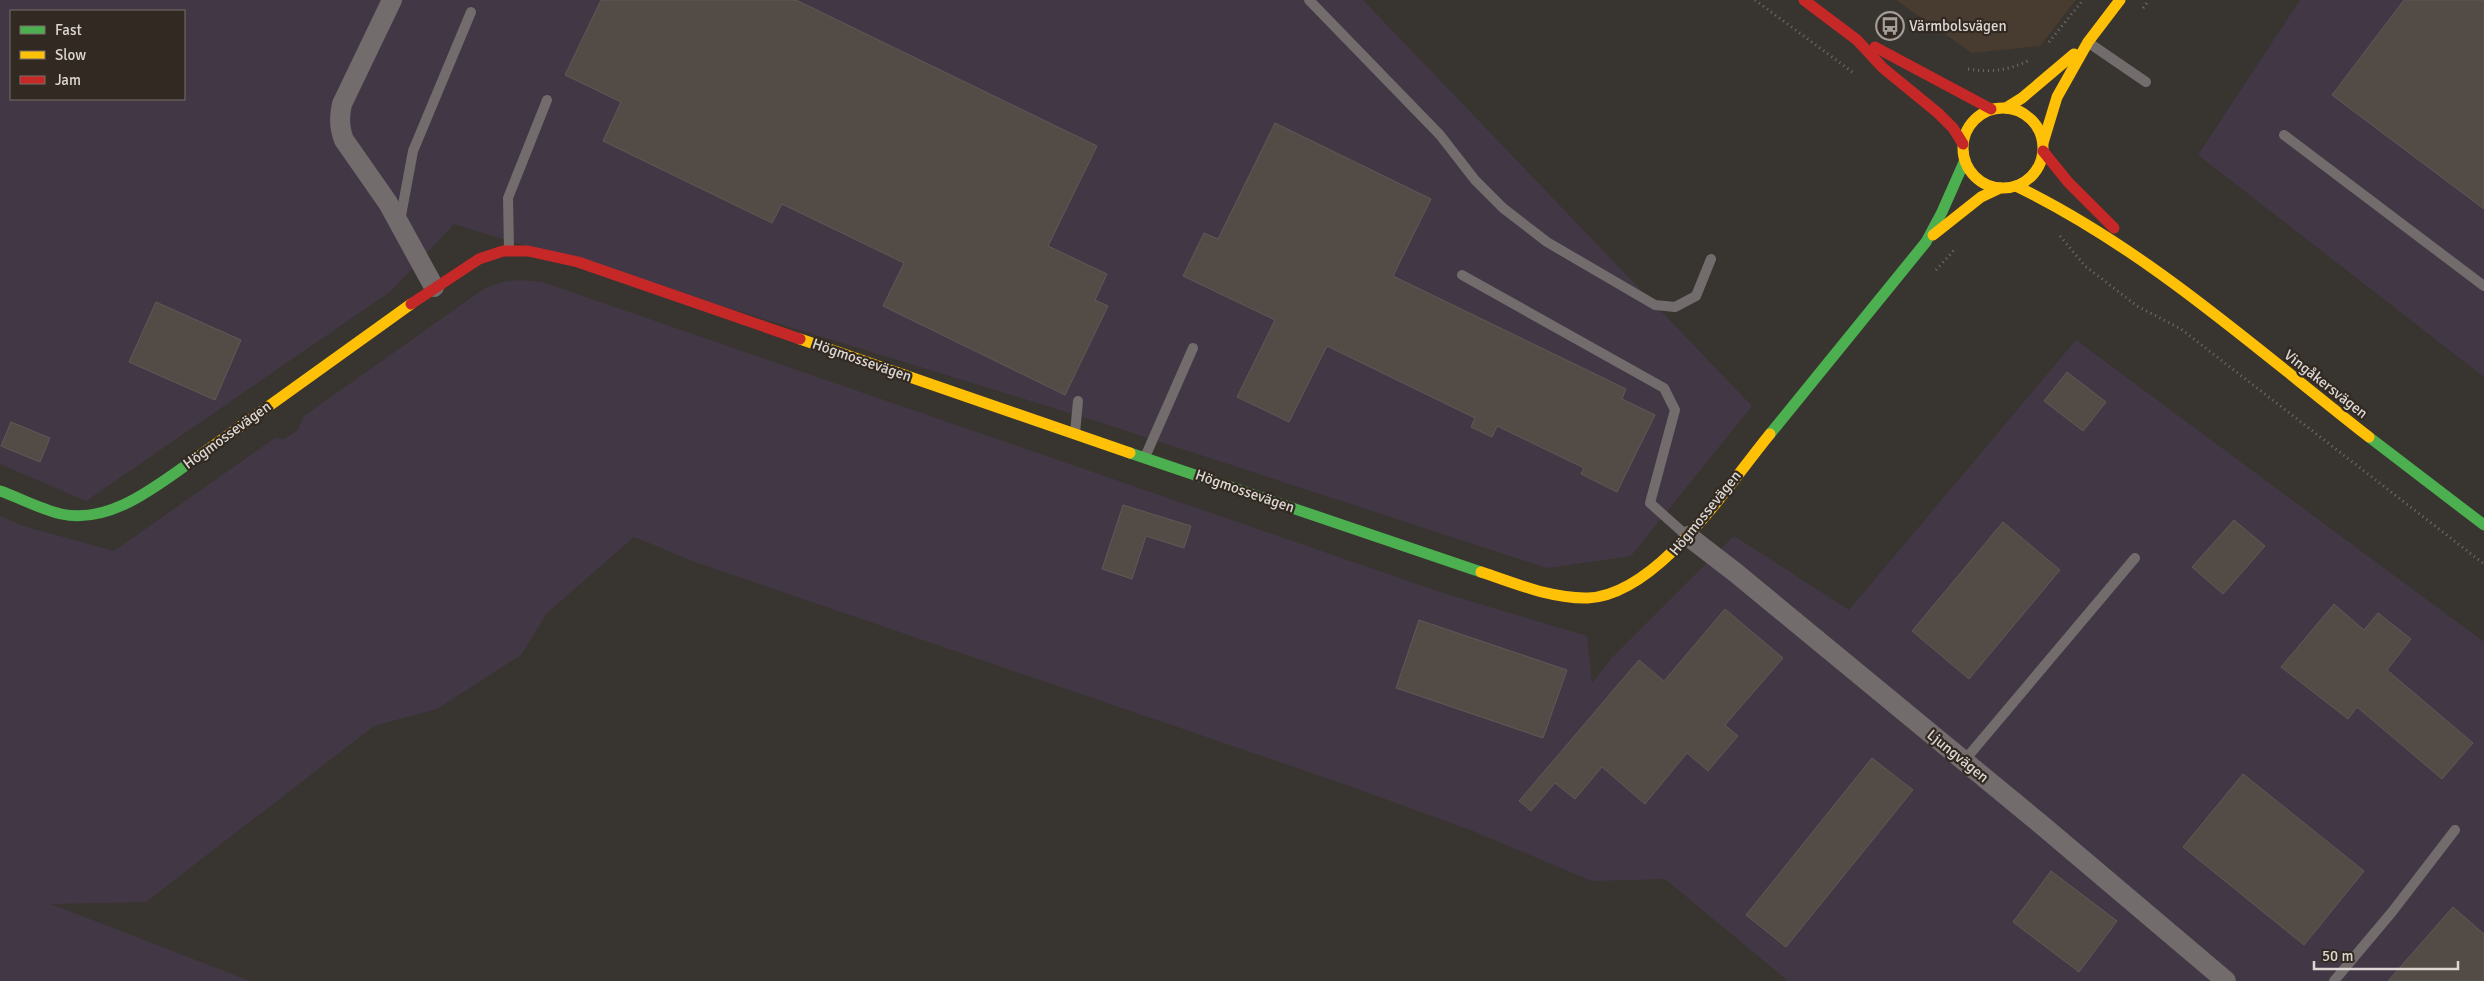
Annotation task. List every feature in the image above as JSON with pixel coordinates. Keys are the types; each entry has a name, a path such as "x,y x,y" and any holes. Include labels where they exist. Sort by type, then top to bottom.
{"street":[{"path":"392,0 350,85 342,104 339,122 344,140 388,203 434,287"},
{"path":"1804,0 1857,40 1883,68 1938,113 1953,128 1963,144"},
{"path":"1857,40 1899,58 1991,109 1972,122 1967,130 1963,144 1965,160 1968,167 1979,179 2000,188 2016,186 2034,173 2057,97 2088,42 2120,0"},
{"path":"2006,108 2022,98 2088,42"},
{"name":"Vingåkersvägen","path":"1991,109 2006,108 2022,112 2030,118 2038,128 2043,147 2068,182 2151,265"},
{"name":"Högmossevägen","path":"1926,241 1965,160"},
{"name":"Vingåkersvägen","path":"2016,186 2054,203 2151,265 2363,433 2484,525"},
{"name":"Högmossevägen","path":"0,492 62,514 87,514 111,511 162,482 434,287 480,258 509,251 551,254 578,262 1144,458 1556,596 1577,599 1595,598 1619,591 1648,574 1670,557 1724,488 1801,398 1926,241 1981,197 2000,188"},
{"name":"Ljungvägen","path":"1688,536 1736,573 1964,761 2226,981"}],"lane":[{"path":"1309,0 1440,135 1475,180 1503,208 1548,242 1655,305 1675,307 1696,296 1711,259"},
{"path":"399,224 413,151 471,12"},
{"path":"2088,42 2146,82"},
{"path":"509,251 508,198 547,100"},
{"path":"2284,136 2484,286"},
{"path":"1462,275 1664,388 1675,410 1650,503 1688,536"},
{"path":"1144,458 1193,348"},
{"path":"1075,434 1078,401"},
{"path":"1964,761 2135,558"},
{"path":"2334,981 2392,912 2455,830"}],"path":[{"path":"1755,0 1863,80"},
{"path":"2045,48 2083,0"},
{"path":"1968,69 1994,72 2007,70 2034,57"},
{"path":"2055,232 2062,237 2085,266 2137,306 2181,329 2484,564"}],"shaded area":[{"path":"0,0 1363,0 1752,406 1631,556 1547,568 1096,421 454,224 391,291 86,501 0,464"},
{"path":"1896,0 2076,0 2040,46 1972,53"},
{"path":"2300,0 2484,0 2484,377 2198,155"},
{"path":"519,280 542,282 1446,594 1587,636 1592,683 1611,659 1734,536 1849,610 2076,340 2484,642 2484,981 1788,981 1665,879 1592,881 1473,831 1341,783 698,563 634,537 547,613 521,655 437,709 374,726 146,902 51,904 250,981 0,981 0,516 23,526 114,551 275,438 284,439 298,430 304,416 485,288 503,282"}],"building":[{"path":"601,0 796,0 1097,146 1048,246 1107,274 1095,300 1108,306 1065,395 883,306 904,263 782,204 772,223 603,141 621,102 565,75"},
{"path":"2404,0 2484,0 2484,209 2332,95"},
{"path":"1275,123 1431,199 1393,276 1626,389 1622,399 1655,415 1617,492 1581,474 1584,468 1497,426 1492,437 1471,427 1475,418 1327,346 1289,422 1237,397 1275,320 1183,276 1204,233 1218,239"},
{"path":"156,302 241,340 215,400 129,362"},
{"path":"2067,372 2106,402 2083,431 2044,401"},
{"path":"11,422 50,438 40,462 1,446"},
{"path":"1123,505 1191,526 1184,548 1146,536 1132,579 1102,569"},
{"path":"2234,520 2265,546 2223,594 2192,567"},
{"path":"2003,522 2060,570 1969,679 1912,631"},
{"path":"2334,604 2364,630 2378,613 2411,639 2387,670 2473,743 2442,779 2357,707 2348,719 2281,667"},
{"path":"1725,609 1783,658 1725,725 1738,736 1708,771 1687,753 1645,804 1602,767 1575,799 1555,783 1531,811 1519,801 1639,660 1664,681"},
{"path":"1419,620 1567,670 1543,738 1396,688"},
{"path":"1872,758 1913,790 1786,947 1746,915"},
{"path":"2243,774 2364,871 2304,945 2183,847"},
{"path":"2051,871 2117,921 2079,972 2013,922"},
{"path":"2453,907 2484,934 2484,981 2388,981"}],"traffic: fast":[{"path":"1770,434 1926,242 1942,212 1965,160"},
{"path":"2369,437 2484,525"},
{"path":"1130,453 1481,572"},
{"path":"0,491 61,514 80,516 98,514 115,508 149,491 195,459"}],"traffic: slow":[{"path":"2043,143 2057,97 2088,42 2120,0"},
{"path":"2006,108 2022,98 2074,54"},
{"path":"2003,108 2018,111 2031,120 2040,133 2043,148 2040,163 2031,176 2018,185 2003,188 1988,185 1975,176 1966,163 1963,148 1966,133 1975,120 1988,111 2003,108"},
{"path":"2016,186 2064,211 2110,239 2155,270 2241,335 2369,437"},
{"path":"1933,235 1981,197 2000,188"},
{"path":"195,459 411,304"},
{"path":"800,339 1130,453"},
{"path":"1481,572 1533,590 1560,596 1588,598 1614,592 1640,578 1665,558 1690,534 1770,434"}],"traffic: jam":[{"path":"1804,0 1857,40 1883,68 1938,113 1953,128 1963,144"},
{"path":"1875,47 1991,109"},
{"path":"2043,151 2068,182 2114,228"},
{"path":"411,304 479,259 503,251 528,251 578,262 800,339"}],"place":[{"name":"Värmbolsvägen","path":"1890,26"}]}
